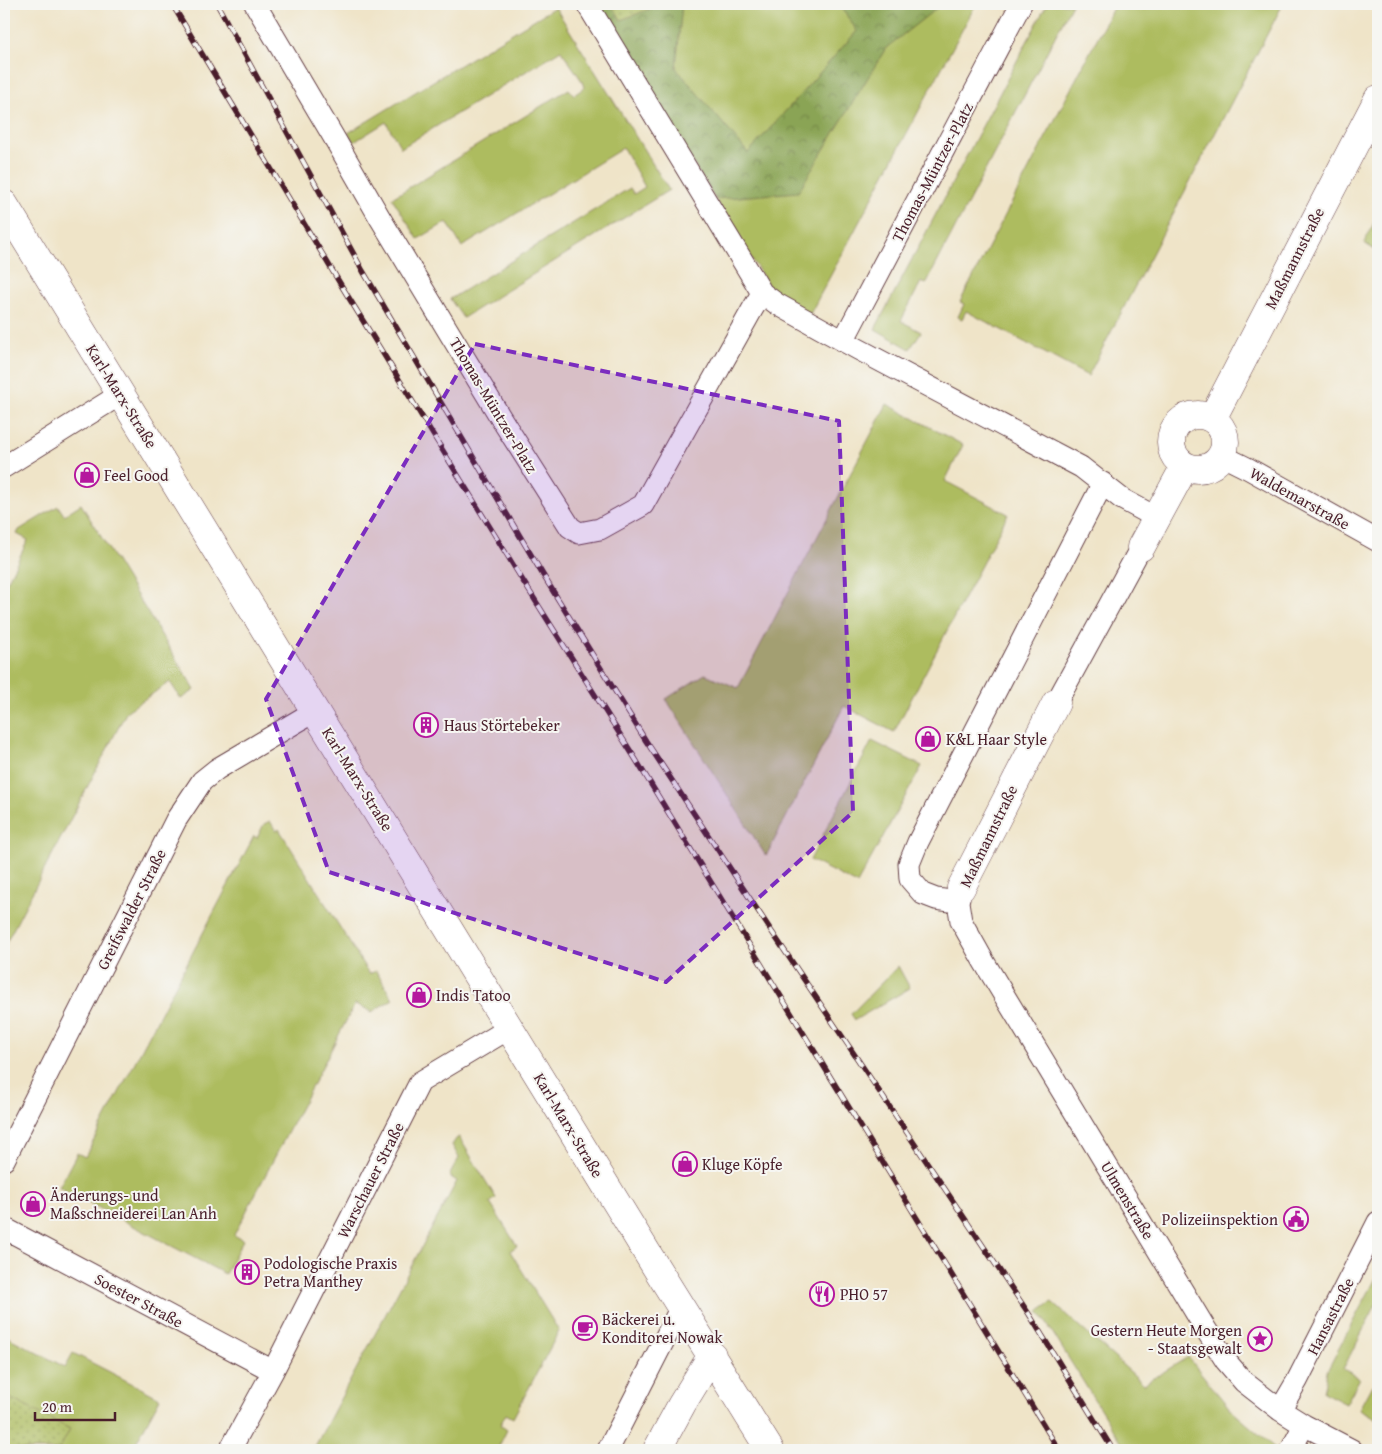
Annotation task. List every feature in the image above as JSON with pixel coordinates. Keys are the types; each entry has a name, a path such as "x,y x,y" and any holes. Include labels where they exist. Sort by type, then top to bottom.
{"street":[{"name":"Thomas-Müntzer-Platz","path":"254,4 502,420 570,527 579,533 600,529 643,505 762,293"},
{"path":"587,4 762,293 776,304 842,341 1081,468 1122,498 1157,518"},
{"name":"Thomas-Müntzer-Platz","path":"842,341 1021,4"},
{"name":"Maßmannstraße","path":"1212,419 1378,99"},
{"name":"Karl-Marx-Straße","path":"4,204 770,1450"},
{"path":"4,467 121,394"},
{"path":"1203,416 1212,419 1221,427 1225,438 1224,450 1221,456 1219,460 1209,467 1197,469 1186,466 1178,460 1174,452 1172,443 1173,433 1185,419 1203,416"},
{"name":"Waldemarstraße","path":"1221,456 1249,469 1378,541"},
{"name":"Maßmannstraße","path":"1103,483 918,842 909,864 910,879 923,894 936,899 960,895 1056,703 1186,466"},
{"name":"Greifswalder Straße","path":"4,1160 176,820 202,781 217,769 315,711"},
{"name":"Ulmenstraße","path":"960,895 961,921 984,962 1226,1361 1244,1382 1280,1410 1352,1450"},
{"name":"Warschauer Straße","path":"230,1450 274,1371 420,1082 510,1028"},
{"name":"Hansastraße","path":"1280,1410 1297,1381 1378,1222"},
{"name":"Soester Straße","path":"4,1228 274,1371"},
{"path":"608,1450 681,1307"},
{"path":"657,1450 712,1355"},
{"path":"1291,1450 1304,1425"}],"highlighted area":[{"path":"475,344 839,421 853,812 666,982 329,872 266,699"}],"green space":[{"path":"595,4 976,4 810,314 774,295"},
{"path":"595,4 682,4 676,68 748,153 857,31 839,4 942,4 886,48 798,192 715,199"},
{"path":"611,4 652,4 652,8 621,20"},
{"path":"1047,4 1072,4 926,284 921,282 901,321 921,332 910,349 875,329"},
{"path":"1115,4 1283,4 1088,376 966,311 962,319 958,317 964,304 960,302"},
{"path":"555,7 669,190 463,318 450,299 630,188 634,194 645,187 623,148 462,247 447,222 418,239 392,198 569,89 574,95 584,88 582,81 561,50 401,148 386,122 354,142 348,133"},
{"path":"1378,215 1378,252 1364,243"},
{"path":"887,404 963,445 945,481 1008,514 894,732 844,706 766,856 666,699 705,674 738,688"},
{"path":"81,504 195,690 181,699 170,682 127,711 4,947 4,588 28,540 17,534 19,530 58,506 64,515"},
{"path":"872,741 922,766 857,884 810,860"},
{"path":"270,821 276,831 279,829 369,974 376,971 393,999 372,1012 355,1004 234,1235 243,1240 225,1274 59,1187 77,1153 85,1157 254,836 257,838 264,824"},
{"path":"898,966 910,988 855,1020 851,1014"},
{"path":"459,1137 496,1198 490,1203 517,1246 510,1251 559,1331 513,1418 506,1414 500,1425 507,1430 497,1450 313,1450 457,1181 449,1176 459,1158 452,1145"},
{"path":"1376,1278 1378,1280 1378,1301 1343,1369 1360,1378 1346,1404 1323,1392 1327,1371"},
{"path":"1052,1302 1144,1384 1188,1357 1231,1410 1277,1450 1126,1450 1039,1311"},
{"path":"4,1335 65,1367 73,1353 160,1398 132,1450 4,1450"},
{"path":"1372,1385 1378,1388 1378,1419 1359,1409"},
{"path":"4,1395 70,1429 59,1450 4,1450"}],"railway":[{"path":"172,4 341,285 523,581 633,755 1059,1450"},
{"path":"217,4 363,271 543,575 646,741 1029,1314 1113,1450"}],"place":[{"name":"Feel Good","path":"87,475"},
{"name":"Haus Störtebeker","path":"426,725"},
{"name":"K&L Haar Style","path":"928,739"},
{"name":"Indis Tatoo","path":"419,995"},
{"name":"Kluge Köpfe","path":"685,1164"},
{"name":"Änderungs- und Maßschneiderei Lan Anh","path":"33,1204"},
{"name":"Polizeiinspektion","path":"1296,1219"},
{"name":"Podologische Praxis Petra Manthey","path":"247,1272"},
{"name":"PHO 57","path":"822,1294"},
{"name":"Bäckerei u. Konditorei Nowak","path":"585,1328"},
{"name":"Gestern Heute Morgen - Staatsgewalt","path":"1260,1339"}]}
